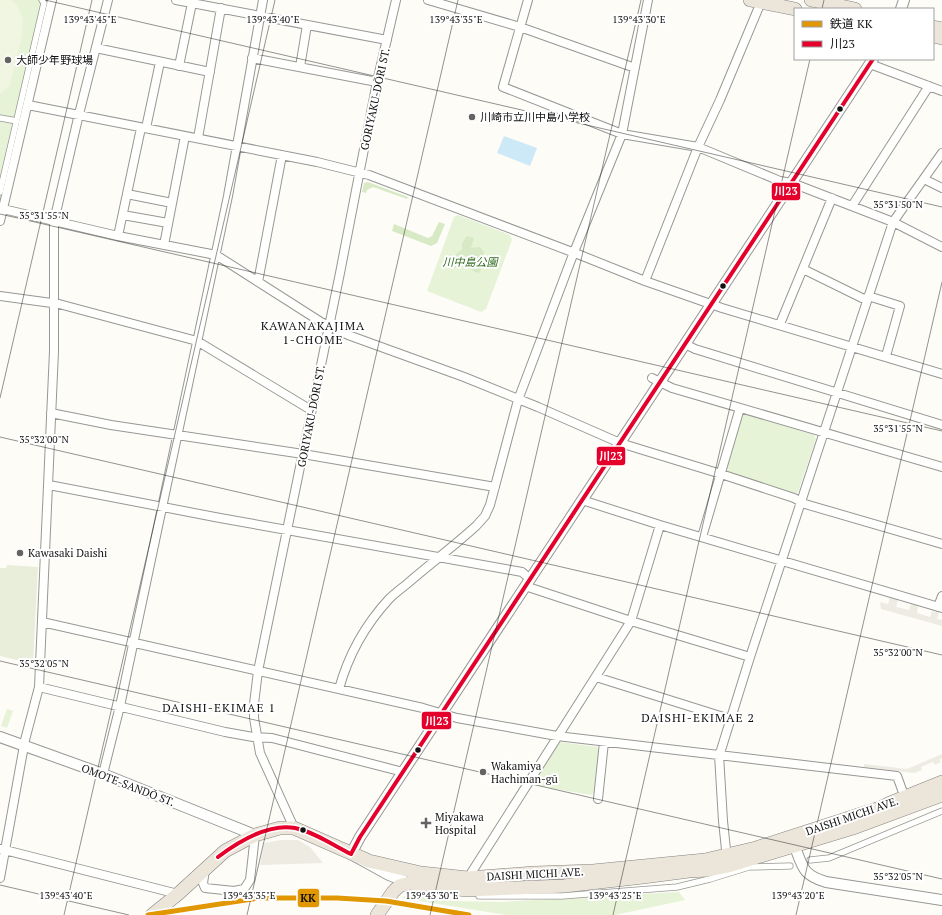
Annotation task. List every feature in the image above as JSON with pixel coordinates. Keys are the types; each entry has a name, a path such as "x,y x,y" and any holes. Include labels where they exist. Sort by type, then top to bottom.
{"highway":[{"path":"811,0 850,8"},
{"path":"756,1 794,9"},
{"name":"DAISHI MICHI AVE.","path":"409,884 444,888 468,884 592,883 690,870 708,870 756,848 880,808 942,782"},
{"name":"DAISHI MICHI AVE.","path":"727,861 795,846 832,835 942,794"},
{"name":"DAISHI MICHI AVE.","path":"152,915 178,894 225,851 256,835 280,828 294,828 369,861 397,868 443,876 468,884"},
{"path":"377,915 399,886 409,884"}],"street":[{"path":"0,192 44,3 42,0"},
{"path":"0,221 1,209 28,105 52,0"},
{"path":"0,878 3,850 25,740 39,687 49,485 55,303 54,221 108,0"},
{"path":"176,0 387,40"},
{"path":"103,774 120,706 163,506 196,341 216,255 263,0"},
{"name":"GORIYAKU-DŌRI ST.","path":"294,828 282,798 260,753 254,718 258,671 288,530 377,82 396,0"},
{"path":"428,0 520,27 635,68"},
{"path":"528,0 503,87 622,134 698,147 780,181 792,183 893,222 942,246"},
{"path":"339,689 351,656 377,614 390,599 481,521 490,505 518,400 574,252 622,134 648,0"},
{"path":"645,281 698,147 720,100 756,1"},
{"path":"179,66 192,3"},
{"path":"198,138 221,8"},
{"path":"300,67 307,25"},
{"path":"96,48 210,72"},
{"path":"252,58 377,82"},
{"path":"790,866 749,867 677,887 562,896 455,894 409,884 351,854 360,836 400,771 442,714 620,443 656,380 685,344 708,302 792,183 872,61 942,91"},
{"path":"118,236 160,62"},
{"path":"852,206 930,86"},
{"path":"28,105 236,145 360,172 574,252 645,281 722,308 780,324 942,374"},
{"path":"0,118 17,121"},
{"path":"164,245 185,136"},
{"path":"727,861 719,755 750,656 893,222 942,153"},
{"path":"258,282 282,155"},
{"path":"924,179 942,188"},
{"path":"127,194 172,203"},
{"path":"780,324 832,198"},
{"path":"1,209 118,236 216,255 329,326 354,337 464,377 538,407 620,443 721,474 805,504 942,544"},
{"path":"122,215 168,223"},
{"path":"803,269 867,298 900,306 886,356"},
{"path":"0,296 55,303 196,341 311,410"},
{"path":"685,344 692,348 836,393 942,424"},
{"path":"656,380 670,387 942,467"},
{"path":"702,537 740,408"},
{"path":"51,413 111,425 303,454 494,487"},
{"path":"49,485 522,572 528,583 631,621 750,656"},
{"path":"582,500 660,525 940,608 942,596"},
{"path":"468,884 557,736 631,621 660,525"},
{"path":"42,622 339,689 442,714 557,736 897,776 905,798"},
{"path":"596,677 730,719"},
{"path":"39,687 225,732 272,738 400,771"},
{"name":"OMOTE-SANDŌ ST.","path":"0,737 103,774 256,835"},
{"path":"598,799 604,742"},
{"path":"810,860 829,858 942,811"},
{"path":"204,870 204,888 234,891 244,889 250,880 256,835"},
{"path":"795,846 801,864 808,874 815,878 826,882 942,900"},
{"path":"3,850 178,894"}],"green space":[{"path":"0,0 49,0 0,202"},
{"name":"大師少年野球場","path":"0,0 11,0 17,5 23,18 22,35 10,85 0,94"},
{"path":"368,182 408,197 407,199 373,187 367,190 366,193 362,192 364,183"},
{"name":"川中島公園","path":"458,215 510,235 512,240 486,309 481,312 427,291 454,217"},
{"path":"439,222 445,224 437,243 431,246 392,231 394,224 428,238 432,236"},
{"path":"467,236 474,238 471,248 480,247 484,252 479,263 482,268 479,273 466,266 455,268 454,257 462,250 462,243"},
{"path":"746,414 814,435 816,439 798,492 794,494 728,472 726,469 742,415"},
{"path":"7,565 38,567 33,664 0,656 0,568 6,568"},
{"path":"7,709 13,711 7,728 1,726"},
{"path":"560,742 597,747 599,750 594,793 591,795 533,785 533,781"},
{"path":"679,892 685,900 615,915 506,915 401,898 408,895 453,901 500,902"}],"shaded area":[{"path":"890,597 898,600 896,607 909,610 911,604 918,606 917,613 930,617 932,611 939,613 937,619 942,620 942,626 881,609 880,602 888,604"},
{"path":"942,754 942,758 939,760 941,762 935,765 933,762 921,767 922,770 914,773 864,767 864,764 907,769"},
{"path":"281,840 298,840 310,847 323,863 260,865 264,843"}],"water":[{"path":"504,136 537,148 530,166 497,153"}],"rail line":[{"name":"KK","path":"148,915 259,898 337,898 386,901 469,915"}],"transit line":[{"name":"川23","path":"351,854 360,837 872,60"},
{"name":"川23","path":"218,857 235,845 254,835 274,828 285,827 309,832 351,854"}],"place":[{"name":"大師少年野球場","path":"8,60"},
{"name":"川崎市立川中島小学校","path":"472,117"},
{"name":"Kawasaki Daishi","path":"20,553"},
{"name":"Wakamiya Hachiman-gū","path":"483,772"},
{"name":"Miyakawa Hospital","path":"426,823"}],"district":[{"name":"KAWANAKAJIMA 1-CHOME","path":"313,332"},
{"name":"DAISHI-EKIMAE 1","path":"219,707"},
{"name":"DAISHI-EKIMAE 2","path":"698,717"}]}
